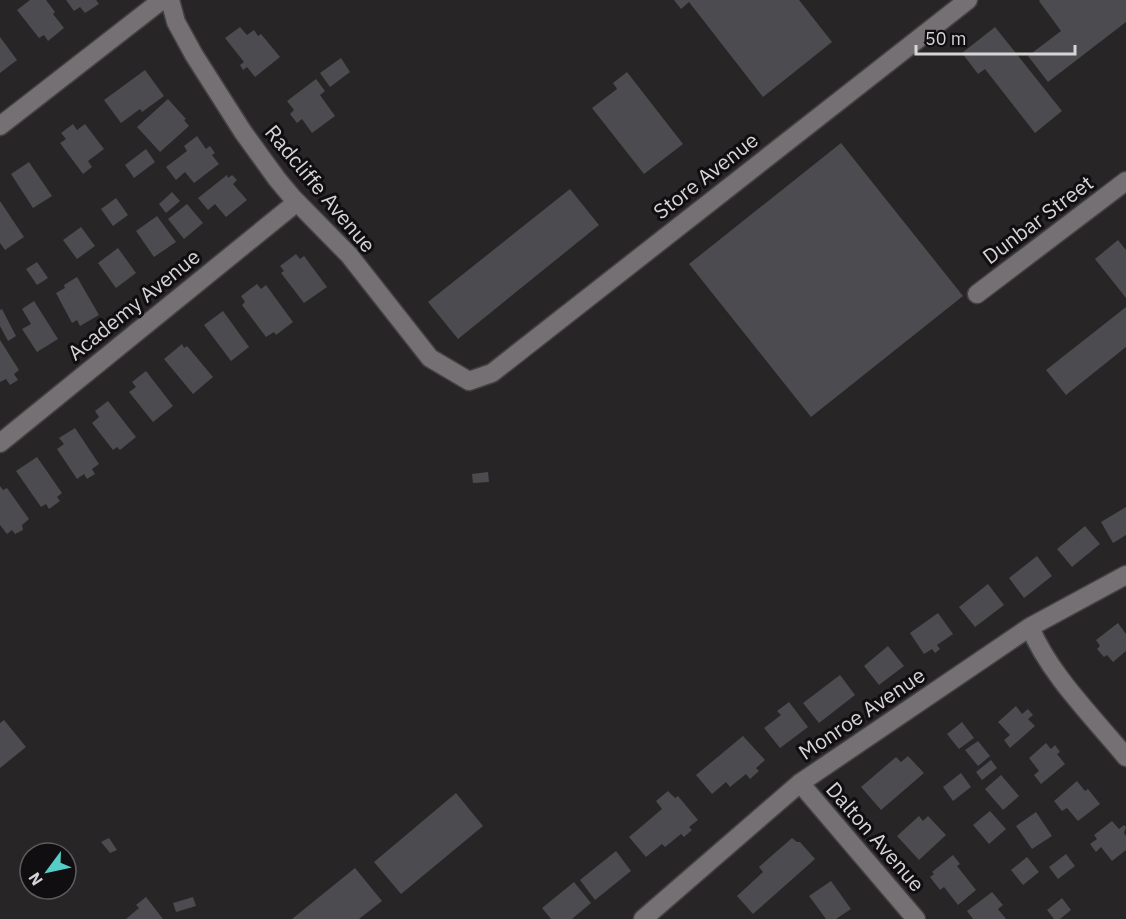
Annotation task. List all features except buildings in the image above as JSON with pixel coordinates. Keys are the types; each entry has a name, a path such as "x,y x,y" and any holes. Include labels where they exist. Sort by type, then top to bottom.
{"street":[{"path":"0,126 162,0"},
{"name":"Radcliffe Avenue","path":"170,0 176,22 211,83 254,148 297,202 349,255 430,358 469,381"},
{"name":"Store Avenue","path":"469,381 492,373 968,0"},
{"name":"Dunbar Street","path":"977,294 1126,181"},
{"name":"Academy Avenue","path":"0,443 297,202"},
{"name":"Monroe Avenue","path":"643,919 800,783 1030,627 1126,575"},
{"path":"1030,627 1046,660 1126,757"},
{"name":"Dalton Avenue","path":"800,783 916,919"}]}
